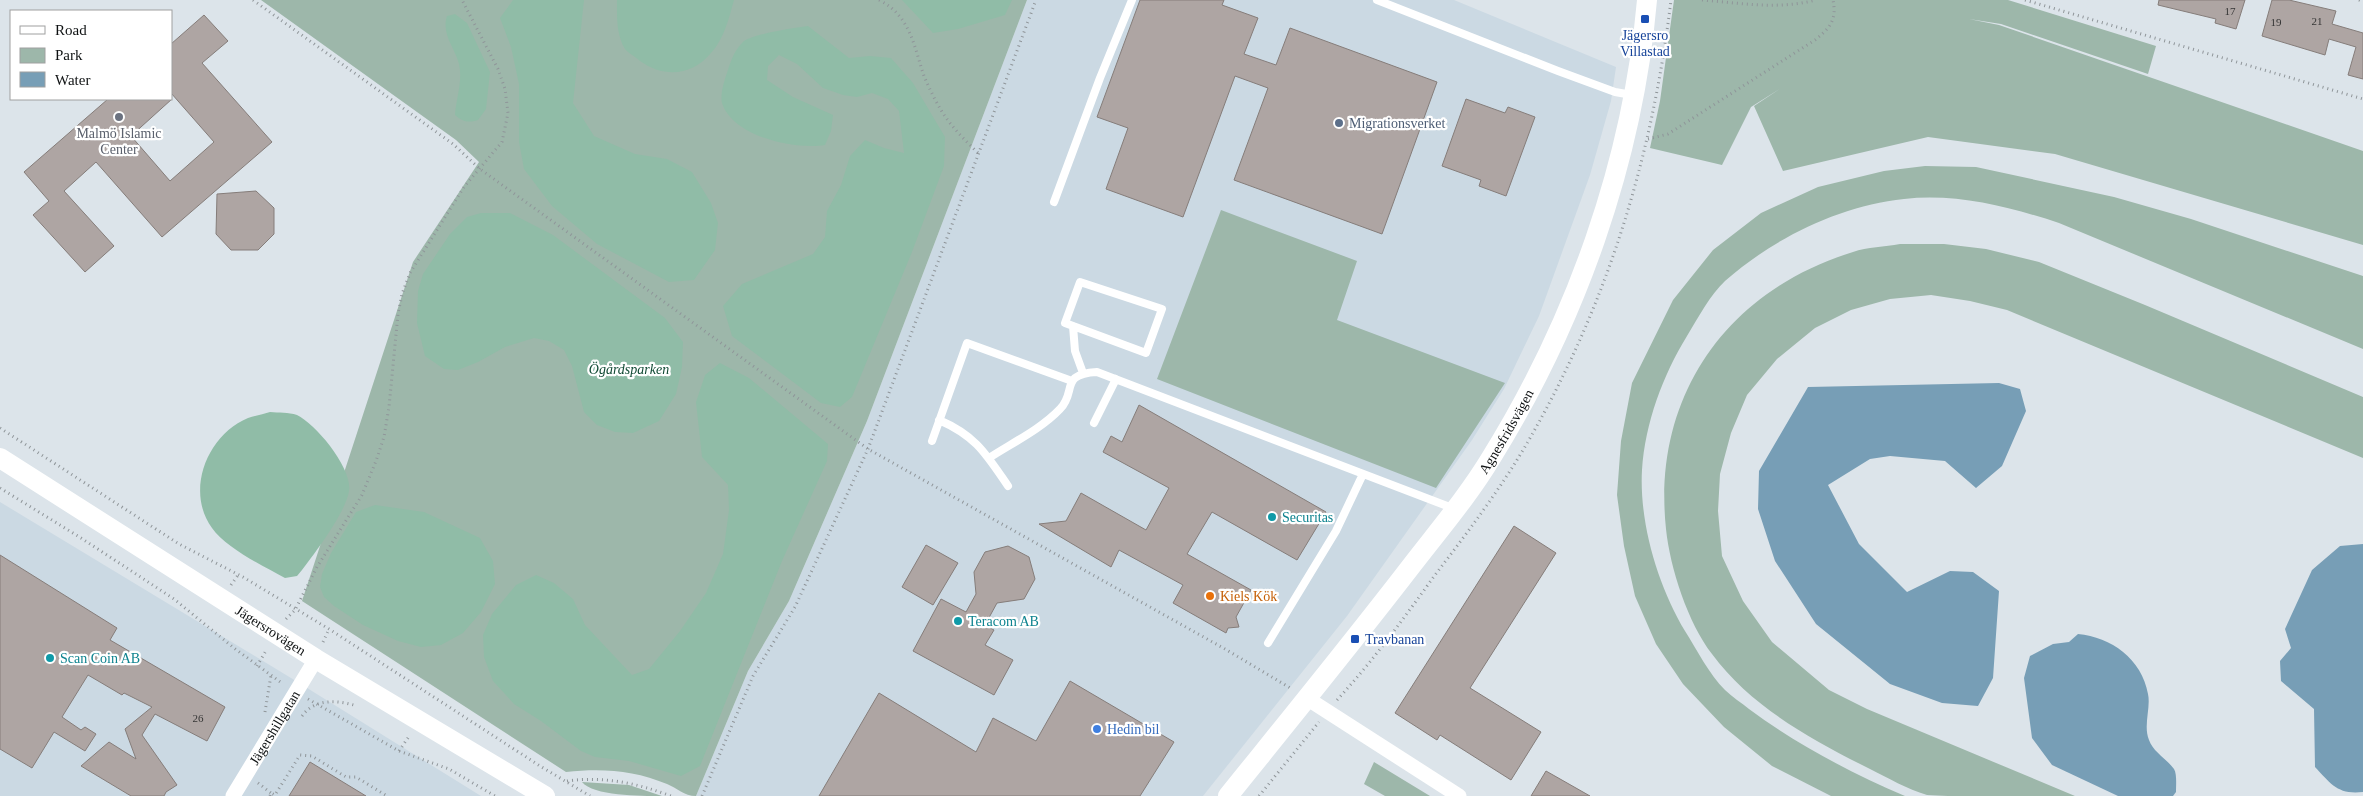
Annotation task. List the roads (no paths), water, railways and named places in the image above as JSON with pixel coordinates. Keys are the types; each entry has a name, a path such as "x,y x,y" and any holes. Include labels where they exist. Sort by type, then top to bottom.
{"main road":[{"name":"Agnesfridsvägen","path":"1228,796 1299,690 1455,509 1491,460 1525,400 1564,320 1582,276 1610,191 1634,95 1647,0"},
{"name":"Jägersrovägen","path":"0,458 278,633 316,659 545,796"}],"street":[{"name":"Jägershillgatan","path":"233,796 316,659"},
{"path":"1299,690 1459,796"}],"lane":[{"path":"1054,202 1100,78 1132,0"},
{"path":"1376,0 1615,92 1634,95"},
{"path":"1080,282 1162,309 1146,354 1073,326 1065,324 1080,282"},
{"path":"1073,326 1075,351 1083,373"},
{"path":"932,441 967,343 1072,381"},
{"path":"989,458 1053,416 1062,407 1072,381 1083,373 1097,372 1455,509"},
{"path":"1094,423 1116,379"},
{"path":"939,420 969,435 989,458 1008,486"},
{"path":"1268,643 1336,531 1363,474"}],"water":[{"path":"1999,383 2020,389 2026,411 2002,466 1976,488 1945,461 1890,456 1870,459 1828,485 1859,544 1907,592 1950,571 1973,572 1999,591 1993,678 1978,706 1942,703 1890,684 1816,624 1775,561 1758,509 1759,471 1808,387"},
{"path":"2363,544 2363,792 2347,792 2336,787 2315,767 2314,709 2281,681 2280,661 2291,648 2285,629 2312,570 2340,546"},
{"path":"2078,634 2090,636 2113,645 2132,660 2139,670 2145,681 2148,694 2147,734 2154,748 2175,771 2176,792 2173,796 2118,796 2052,765 2032,738 2024,678 2030,656 2053,644 2069,642"}],"place":[{"name":"Jägersro Villastad","path":"1645,19"},
{"name":"Malmö Islamic Center","path":"119,117"},
{"name":"Migrationsverket","path":"1339,123"},
{"name":"Securitas","path":"1272,517"},
{"name":"Kiels Kök","path":"1210,596"},
{"name":"Teracom AB","path":"958,621"},
{"name":"Travbanan","path":"1355,639"},
{"name":"Scan Coin AB","path":"50,658"},
{"name":"Hedin bil","path":"1097,729"}],"park label":[{"name":"Ögårdsparken","path":"629,369"}]}
